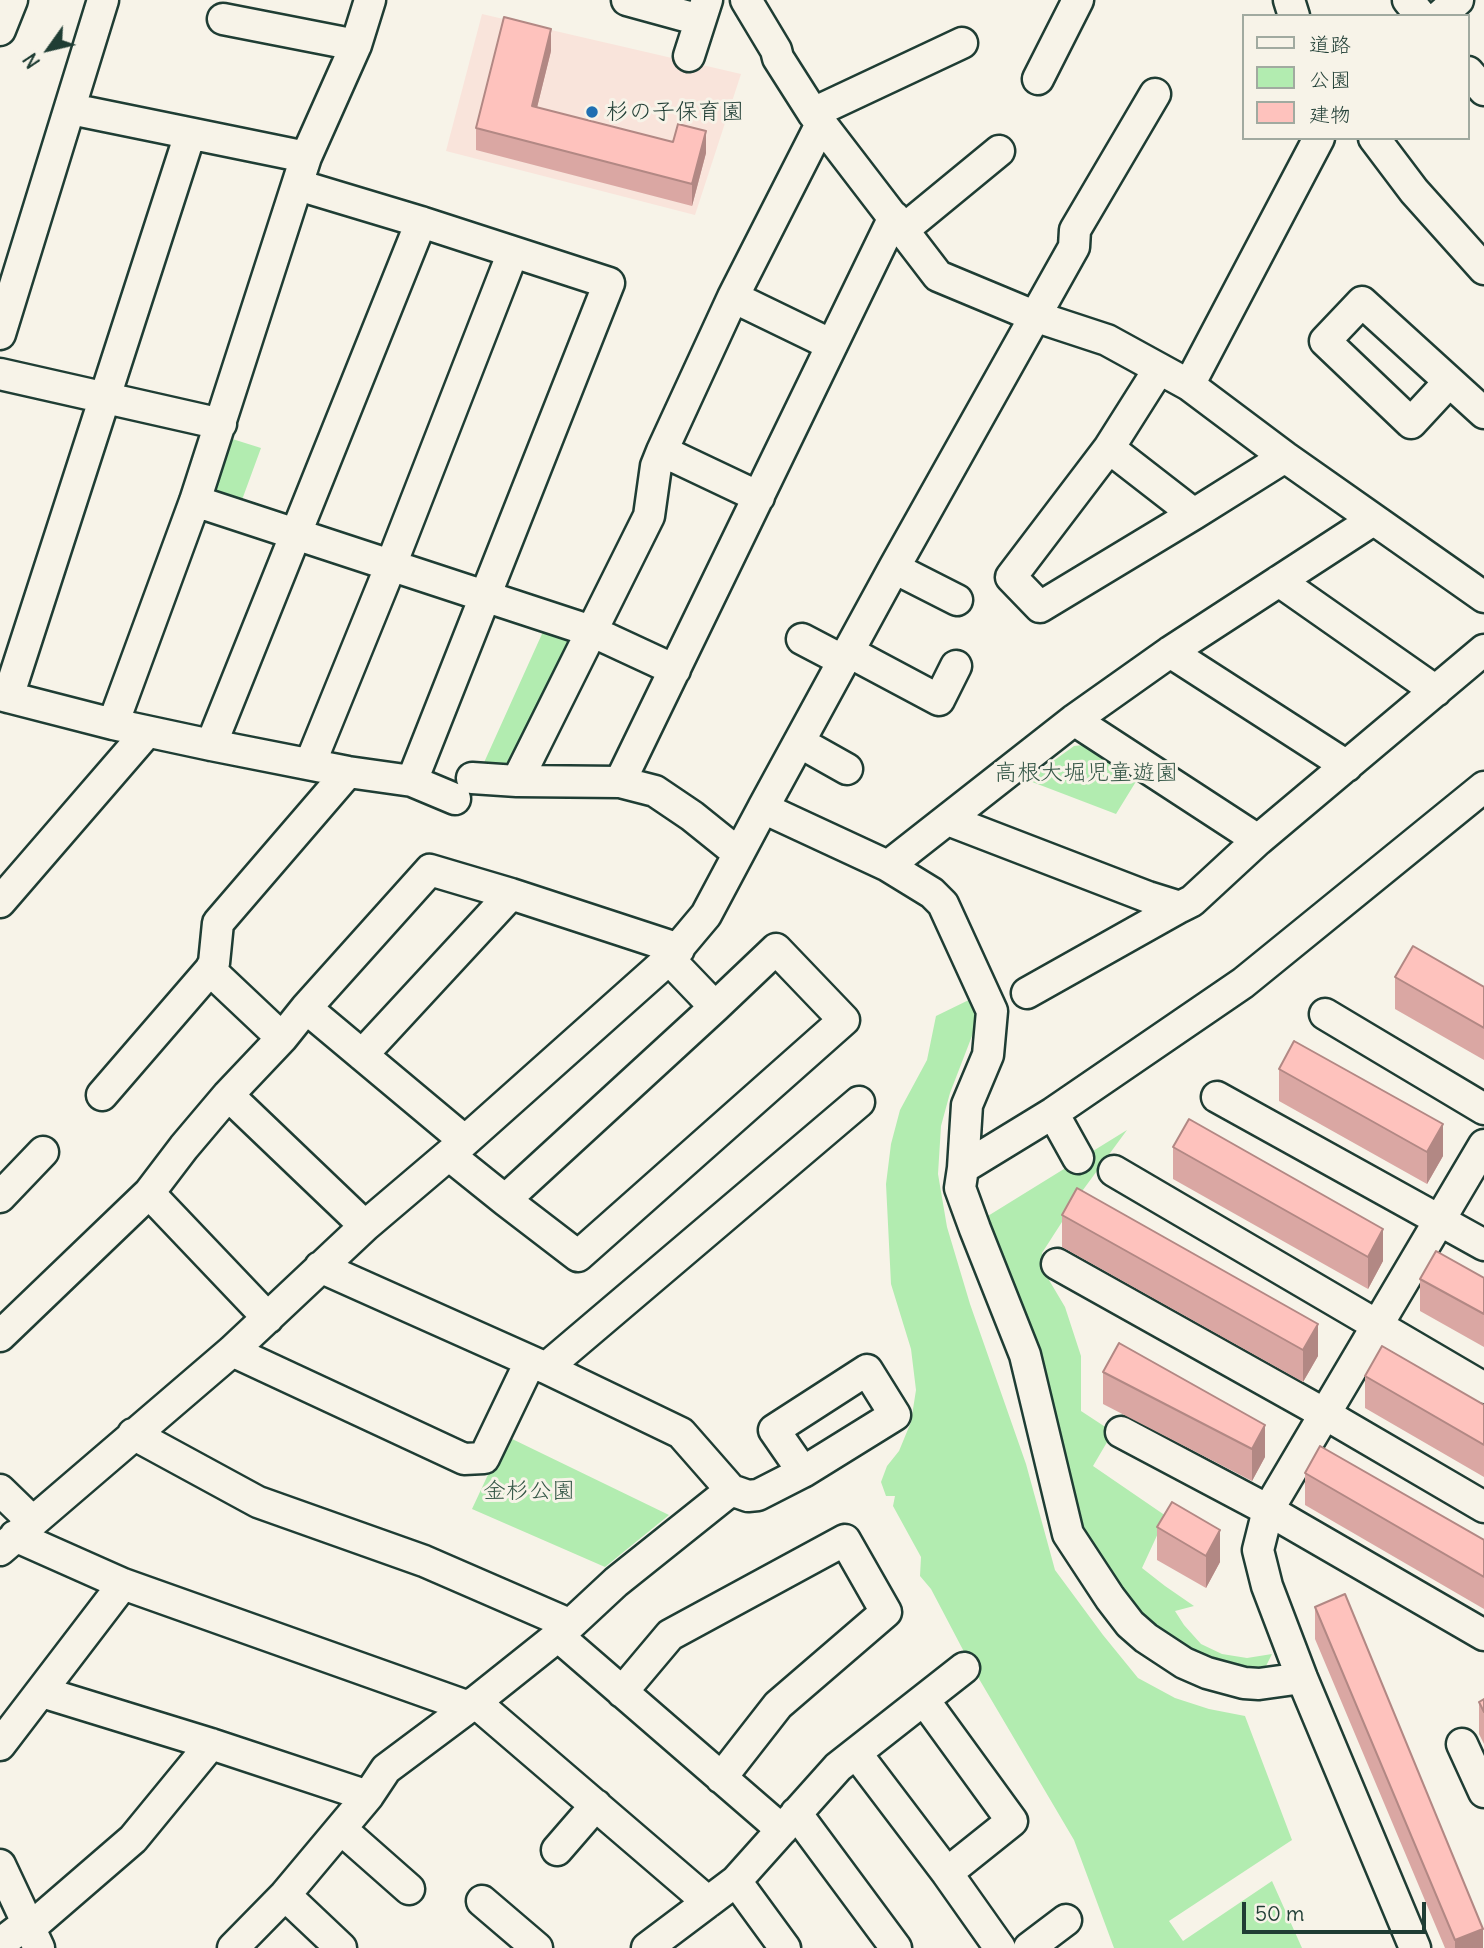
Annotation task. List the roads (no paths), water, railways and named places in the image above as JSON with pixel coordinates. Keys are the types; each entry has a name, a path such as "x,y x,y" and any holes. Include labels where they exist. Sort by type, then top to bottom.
{"street":[{"path":"0,30 12,0"},
{"path":"0,334 103,0"},
{"path":"113,724 195,501 302,171 356,45 370,0"},
{"path":"627,0 704,10 689,56"},
{"path":"746,0 776,50 778,58 817,118 938,276 1034,316 1107,340 1189,385 1373,520 1482,593"},
{"path":"1038,79 1079,0"},
{"path":"1408,0 1419,14"},
{"path":"1442,14 1458,0"},
{"path":"223,19 356,45"},
{"path":"517,781 649,516 656,466 662,451 817,118 962,43"},
{"path":"1470,74 1484,90"},
{"path":"16,1536 232,1351 365,1226 457,1148 674,954 706,915 894,568 1074,247 1075,230 1155,93"},
{"path":"71,109 190,134 302,171 421,222 610,283 412,781"},
{"path":"190,134 4,696 113,724 211,745 348,772 464,789 517,781 620,782 655,791 692,816 738,853"},
{"path":"1189,385 1318,140"},
{"path":"1376,140 1414,191 1484,269"},
{"path":"620,782 832,345 898,223 999,152"},
{"path":"211,745 421,222"},
{"path":"310,764 513,252"},
{"path":"733,297 832,345"},
{"path":"1160,369 1109,447 1011,577 1040,607 1285,457"},
{"path":"0,374 221,424"},
{"path":"1449,382 1484,413"},
{"path":"1109,447 1194,514"},
{"path":"662,451 759,497"},
{"path":"195,501 591,631 675,670"},
{"path":"888,866 1074,720 1170,652 1373,520"},
{"path":"894,568 957,600"},
{"path":"1279,581 1436,691"},
{"path":"802,639 846,656 939,700 956,666"},
{"path":"1027,993 1192,901 1258,840 1484,650"},
{"path":"1170,652 1347,766"},
{"path":"1074,720 1258,840"},
{"path":"0,902 147,732"},
{"path":"799,742 847,769"},
{"path":"102,1095 210,970 214,963 218,923 348,772"},
{"path":"963,1168 1053,1113 1243,983 1484,787"},
{"path":"763,808 888,866 932,893 943,904 992,1012 988,1055 967,1105 960,1188 1025,1355 1068,1534 1110,1598 1130,1624 1146,1639 1207,1673 1244,1683 1259,1684 1302,1678"},
{"path":"948,820 1148,897 1180,906"},
{"path":"0,1336 149,1193 228,1095 282,1038 430,870 511,894 674,954 715,1007"},
{"path":"362,1055 511,894"},
{"path":"306,1008 362,1055 457,1148 505,1200 578,1256 844,1020 776,949 505,1200"},
{"path":"210,970 282,1038"},
{"path":"1325,1014 1484,1109"},
{"path":"228,1095 365,1226"},
{"path":"1217,1097 1484,1245"},
{"path":"232,1351 464,1459 484,1458 538,1365 859,1102"},
{"path":"1053,1113 1078,1158"},
{"path":"1415,1948 1302,1678 1268,1586 1258,1550 1268,1510 1484,1144"},
{"path":"0,1197 43,1152"},
{"path":"1114,1171 1484,1388"},
{"path":"149,1193 268,1318"},
{"path":"1057,1264 1325,1413 1484,1507"},
{"path":"320,1268 538,1365 681,1433 731,1490 748,1496 758,1495 803,1472"},
{"path":"1121,1432 1268,1510 1484,1635"},
{"path":"133,1434 258,1502 424,1562 563,1630 622,1692 721,1778 789,1821 896,1948"},
{"path":"0,1490 16,1536 123,1584 472,1705 596,1805 708,1902"},
{"path":"233,1948 285,1895 368,1796 386,1769 472,1705 616,1582 731,1490"},
{"path":"622,1692 670,1635 845,1540 886,1612 778,1705 721,1778"},
{"path":"0,1745 123,1584"},
{"path":"662,1944 708,1902 736,1881 838,1767 964,1668"},
{"path":"42,1692 368,1796"},
{"path":"924,1700 1012,1821 947,1873"},
{"path":"0,1944 32,1933 133,1839 211,1744"},
{"path":"1462,1744 1484,1792"},
{"path":"856,1753 1000,1948"},
{"path":"557,1850 596,1805"},
{"path":"341,1829 408,1889"},
{"path":"0,1865 32,1933"},
{"path":"736,1881 785,1948"},
{"path":"285,1895 341,1948"},
{"path":"482,1900 537,1948"},
{"path":"1029,1948 1066,1920"}],"place":[{"name":"杉の子保育園","path":"592,112"}],"park label":[{"name":"高根大堀児童遊園","path":"1086,773"},
{"name":"金杉公園","path":"529,1491"}]}
